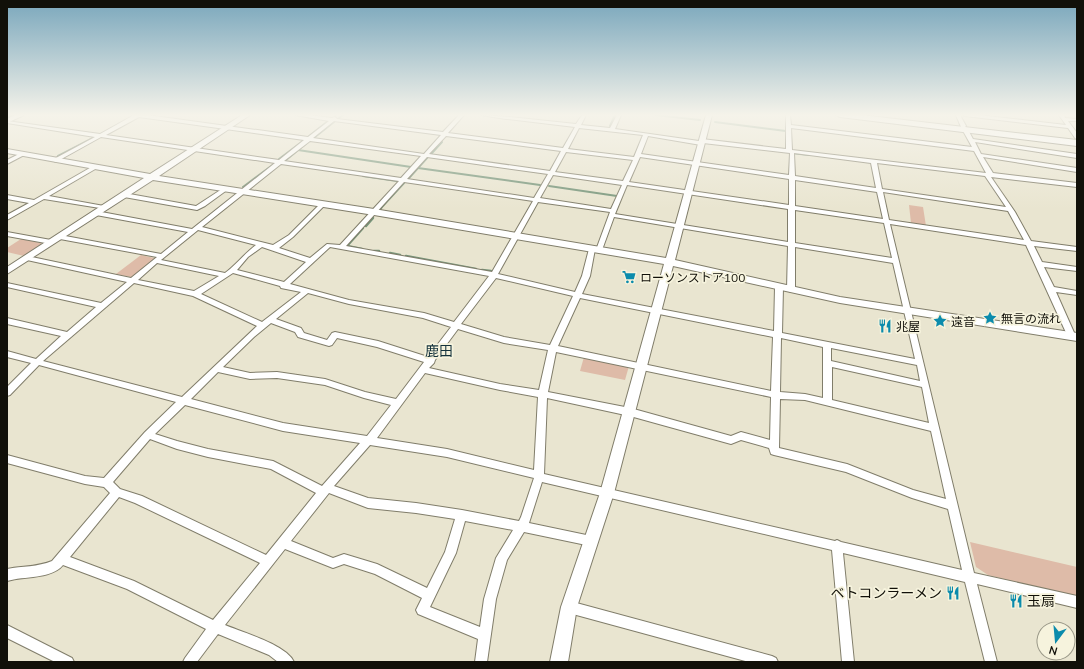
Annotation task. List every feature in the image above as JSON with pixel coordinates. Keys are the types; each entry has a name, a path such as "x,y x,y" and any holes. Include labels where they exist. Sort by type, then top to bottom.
{"street":[{"path":"56,160 82,146"},
{"path":"174,146 536,200 679,226 895,260"},
{"path":"7,271 198,146"},
{"path":"7,393 37,362 68,335 162,256 299,146"},
{"path":"361,146 626,183 1077,249"},
{"path":"342,247 434,146"},
{"path":"536,146 696,163 1009,209"},
{"path":"189,662 268,561 368,441 457,326 494,275 566,146"},
{"path":"481,662 490,599 502,558 517,531 526,519 539,476 543,394 553,348 586,276 595,249 613,213 641,146"},
{"path":"559,662 569,608 607,493 657,312 700,146"},
{"path":"733,146 1077,185"},
{"path":"790,146 792,176 791,290"},
{"path":"961,146 976,148 988,175 998,189 1028,243 1075,337"},
{"path":"1012,146 1077,156"},
{"path":"7,151 151,177 374,212 670,262 791,290 908,311 1075,337"},
{"path":"7,162 23,154"},
{"path":"978,155 1077,170"},
{"path":"874,163 878,189 908,311 968,576 991,662"},
{"path":"7,218 96,167"},
{"path":"124,195 197,208 225,189"},
{"path":"7,197 34,202"},
{"path":"43,197 104,208"},
{"path":"274,248 291,236 323,204"},
{"path":"96,213 195,230 261,244 311,261"},
{"path":"7,234 51,242"},
{"path":"60,237 162,256"},
{"path":"195,294 229,273 261,244"},
{"path":"284,286 330,245 494,275 657,312 778,334 920,363"},
{"path":"27,258 195,294 263,326"},
{"path":"156,261 229,273 348,302 424,316 504,340 553,348 776,395 805,397 935,428"},
{"path":"1038,264 1077,269"},
{"path":"7,285 103,306"},
{"path":"779,287 774,451 847,468 912,494 952,505"},
{"path":"1050,289 1077,293"},
{"path":"106,483 148,435 217,369 263,326 306,292"},
{"path":"7,320 68,335"},
{"path":"270,320 298,330 301,335 329,343 335,335 378,344 431,361"},
{"path":"827,344 828,402"},
{"path":"7,354 183,402 283,427 447,453 607,493 1077,602"},
{"path":"827,363 925,385"},
{"path":"217,369 250,376 277,375 325,382 398,403"},
{"path":"424,370 500,387 543,394 630,412 731,440 741,436 774,445"},
{"path":"148,435 176,445 208,453 273,465 326,490 368,503 462,515 591,541"},
{"path":"7,459 85,480 106,483 117,492 138,499 268,561"},
{"path":"7,576 19,572 45,570 56,565 117,492"},
{"path":"462,515 450,553 428,595 422,610 484,635"},
{"path":"283,543 333,563 344,559 377,569 428,595"},
{"path":"836,545 848,662"},
{"path":"62,559 130,585 215,627 273,650 288,662"},
{"path":"569,608 772,662"},
{"path":"7,631 68,662"}],"shaded area":[{"path":"909,205 923,207 926,226 911,223"},
{"path":"21,239 41,243 41,245 24,256 7,252 7,248"},
{"path":"141,255 154,259 135,276 131,277 116,274"},
{"path":"584,357 629,366 625,380 580,371"},
{"path":"970,542 1077,567 1077,597 988,575 976,567"}],"waterway":[{"path":"58,156 77,146"},
{"path":"279,159 296,146"},
{"path":"298,150 303,146"},
{"path":"431,154 438,146"},
{"path":"286,160 298,150"},
{"path":"298,150 411,167"},
{"path":"791,153 809,155"},
{"path":"418,168 427,158"},
{"path":"243,187 274,164"},
{"path":"409,178 418,168"},
{"path":"418,168 540,185"},
{"path":"363,176 397,181"},
{"path":"381,208 380,209 404,183"},
{"path":"549,186 617,196"},
{"path":"366,226 373,218"},
{"path":"362,249 347,246 363,228"},
{"path":"374,251 379,251"},
{"path":"390,253 400,255"},
{"path":"406,256 476,269"},
{"path":"482,270 491,271"}],"place":[{"name":"ローソンストア100","path":"629,277"},
{"name":"無言の流れ","path":"990,318"},
{"name":"遠音","path":"940,321"},
{"name":"兆屋","path":"885,326"},
{"name":"ベトコンラーメン","path":"953,593"},
{"name":"玉扇","path":"1016,601"}],"district":[{"name":"鹿田","path":"439,351"}]}
